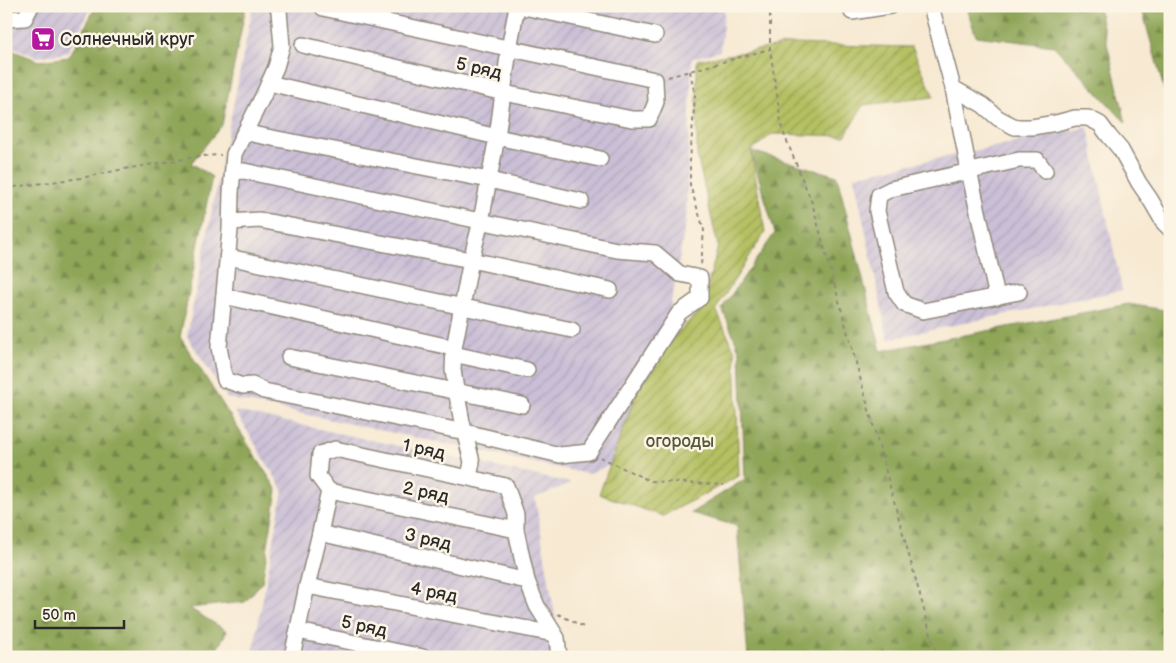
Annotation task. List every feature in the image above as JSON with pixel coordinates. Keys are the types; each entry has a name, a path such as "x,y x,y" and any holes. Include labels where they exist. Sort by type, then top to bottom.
{"street":[{"path":"6,18 25,18 31,6"},
{"path":"233,172 244,171 617,250 655,253 680,274 700,278 700,298 679,313 589,452 560,455 465,432 264,391 252,385 243,386 225,380 219,347 231,222 231,193 234,154 276,67 282,46 277,6"},
{"path":"469,477 472,462 456,390 453,370 454,351 461,307 481,221 497,137 509,49 518,6 655,35"},
{"path":"852,12 890,6"},
{"path":"931,6 953,88 996,297"},
{"path":"324,8 655,80"},
{"name":"5 ряд","path":"303,45 504,93 632,118 649,119 656,102 655,80"},
{"path":"269,83 497,137 600,159"},
{"path":"953,88 983,105 998,118 1015,127 1032,127 1075,118 1088,118 1100,124 1121,150 1139,183 1170,230"},
{"path":"243,135 249,133 489,180 581,201"},
{"path":"1019,292 923,311 904,304 896,292 877,211 879,195 892,189 1019,160 1037,160 1045,171"},
{"path":"231,222 259,220 471,260 610,290"},
{"path":"228,257 572,330"},
{"path":"224,296 527,370"},
{"path":"289,357 522,405"},
{"name":"1 ряд","path":"328,491 318,476 320,454 335,449 506,486 516,514 516,530"},
{"path":"292,657 328,491"},
{"name":"2 ряд","path":"328,491 516,530"},
{"path":"516,530 527,582 536,606 557,638 558,657"},
{"name":"3 ряд","path":"320,533 527,582"},
{"name":"4 ряд","path":"307,586 554,634"},
{"name":"5 ряд","path":"298,631 423,657"}],"path":[{"path":"770,6 770,49 782,129 812,202 937,657"},
{"path":"655,80 770,49"},
{"path":"690,71 695,95 690,185 704,230 700,278"},
{"path":"6,188 81,178 202,156 234,154"},
{"path":"589,452 650,481 724,485"},
{"path":"536,606 563,616 584,627"}],"shaded area":[{"path":"8,6 92,6 67,53 37,57 6,44 6,10"},
{"path":"253,6 725,6 720,51 692,58 686,221 644,451 588,474 227,398 187,336"},
{"path":"1088,127 1122,290 888,339 854,176"},
{"path":"235,411 571,483 535,498 562,657 252,657 283,490"}],"green space":[{"path":"96,6 246,6 222,125 191,163 212,177 180,337 277,490 262,582 245,602 189,608 227,631 215,653 220,657 6,657 6,48 39,61 69,57"},
{"path":"966,6 1098,6 1126,123 1054,46 976,36"},
{"path":"1141,6 1170,6 1170,111"},
{"name":"огороды","path":"792,44 912,47 934,97 863,105 845,136 772,134 751,151 765,232 716,309 735,352 739,476 663,516 599,494 638,389 670,340 702,308 718,246 697,155 697,60"},
{"path":"751,151 837,176 881,351 1129,304 1170,311 1170,657 748,657 737,526 691,513 745,479 740,352 722,308 775,233"}],"place":[{"name":"Солнечный круг","path":"43,39"}]}
